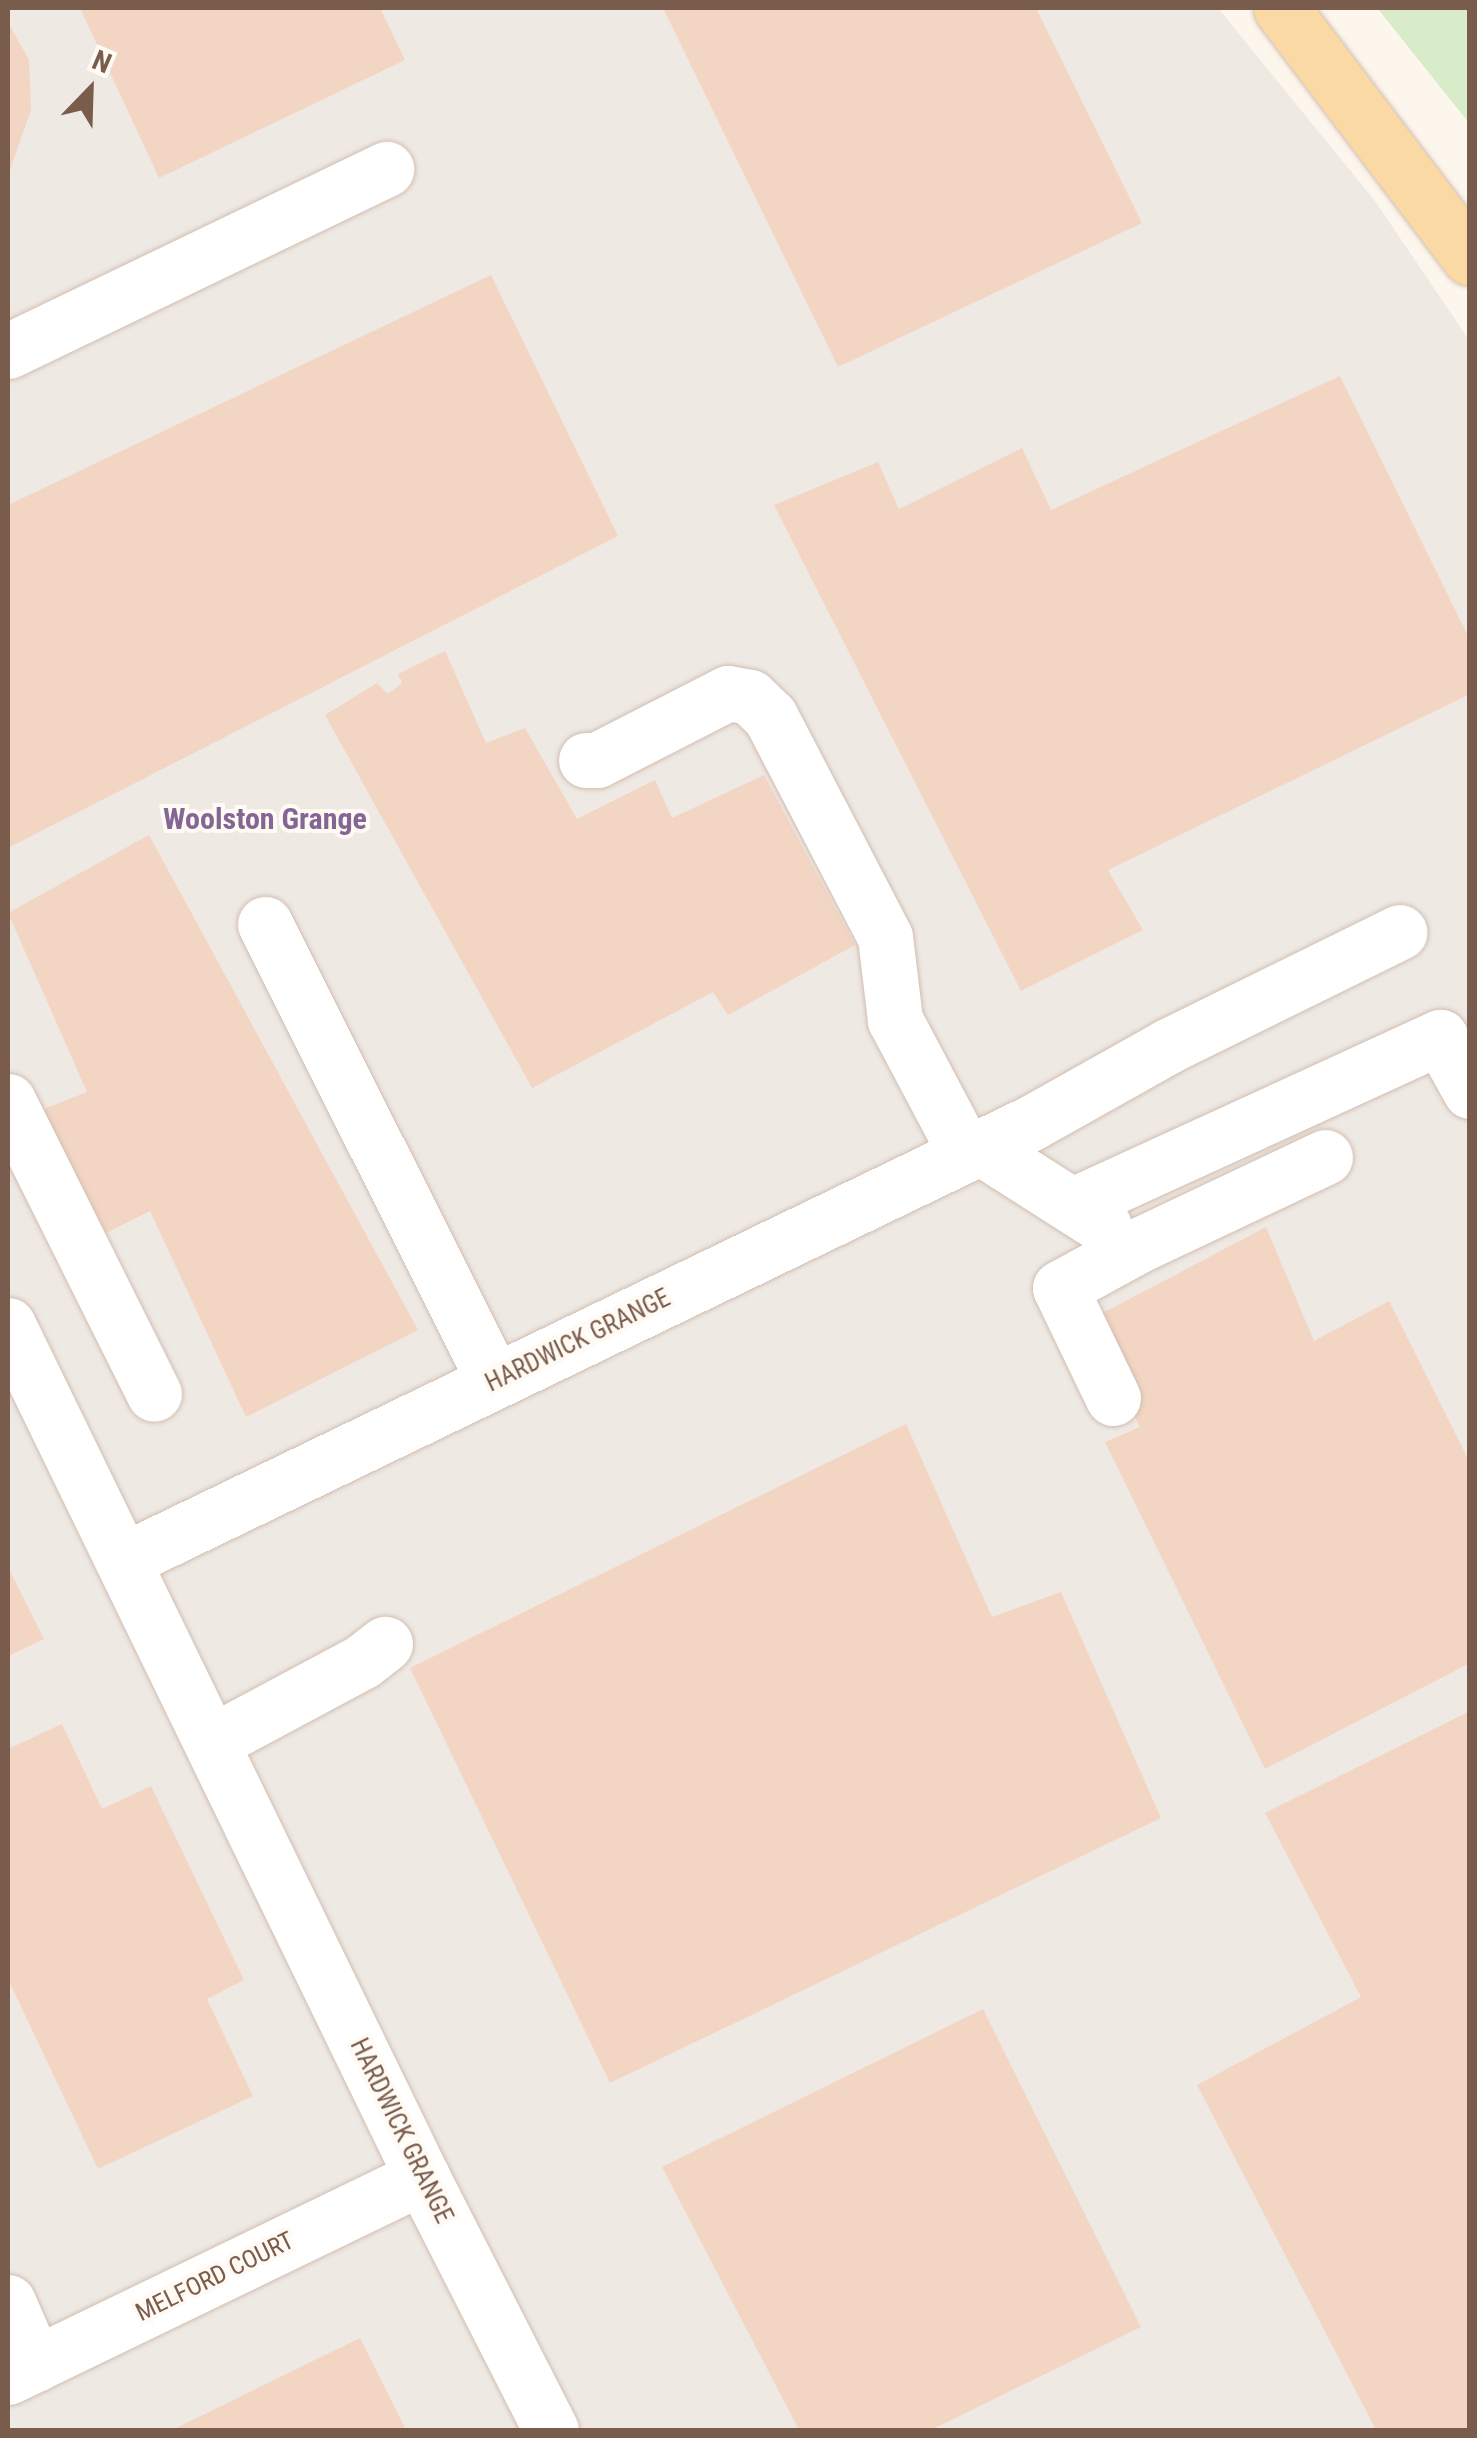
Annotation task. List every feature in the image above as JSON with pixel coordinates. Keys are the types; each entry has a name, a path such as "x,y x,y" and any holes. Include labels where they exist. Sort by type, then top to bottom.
{"main road":[{"path":"1281,8 1470,258"}],"street":[{"path":"8,352 386,169"},
{"path":"586,760 597,760 728,692 750,697 770,716 885,937 896,1020 973,1151 1136,1246"},
{"path":"265,924 494,1381"},
{"name":"HARDWICK GRANGE","path":"124,1560 973,1151 1168,1046 1400,932"},
{"path":"1072,1206 1440,1037 1470,1091"},
{"path":"8,1101 154,1394"},
{"path":"1113,1398 1060,1288 1136,1246 1325,1156"},
{"name":"HARDWICK GRANGE","path":"13,1350 124,1560 422,2177 551,2430"},
{"path":"212,1742 363,1661 385,1644"},
{"name":"MELFORD COURT","path":"21,2371 422,2177"},
{"path":"8,2302 21,2371"}],"shaded area":[{"path":"8,8 1218,8 1375,201 1469,340 1469,2430 8,2430"}],"green space":[{"path":"1469,8 1469,123 1378,9"}],"building":[{"path":"80,8 380,8 405,60 159,178"},
{"path":"663,8 1036,8 1142,223 838,367"},
{"path":"8,22 29,60 31,110 8,175"},
{"path":"491,275 618,536 8,848 8,505"},
{"path":"1340,376 1470,640 1470,694 1108,870 1143,930 1021,991 774,505 878,462 899,509 1022,448 1051,510"},
{"path":"445,651 486,743 525,728 577,819 655,780 672,818 764,775 855,945 728,1015 713,992 532,1088 325,715 377,683 388,694 402,683 398,674"},
{"path":"149,835 418,1330 246,1417 150,1211 106,1233 44,1109 87,1092 8,913"},
{"path":"1266,1227 1314,1341 1389,1301 1470,1463 1470,1663 1265,1769 1105,1442 1140,1427 1084,1323"},
{"path":"906,1424 992,1617 1061,1592 1161,1818 610,2083 410,1668"},
{"path":"8,1567 44,1639 8,1656"},
{"path":"1470,1711 1470,2430 1376,2430 1197,2085 1361,1997 1265,1813"},
{"path":"62,1724 102,1809 151,1786 244,1980 207,1999 253,2096 98,2169 8,1979 8,1749"},
{"path":"983,2009 1141,2327 931,2430 799,2430 662,2167"},
{"path":"360,2338 406,2430 172,2430"}],"district":[{"name":"Woolston Grange","path":"265,819"}]}
